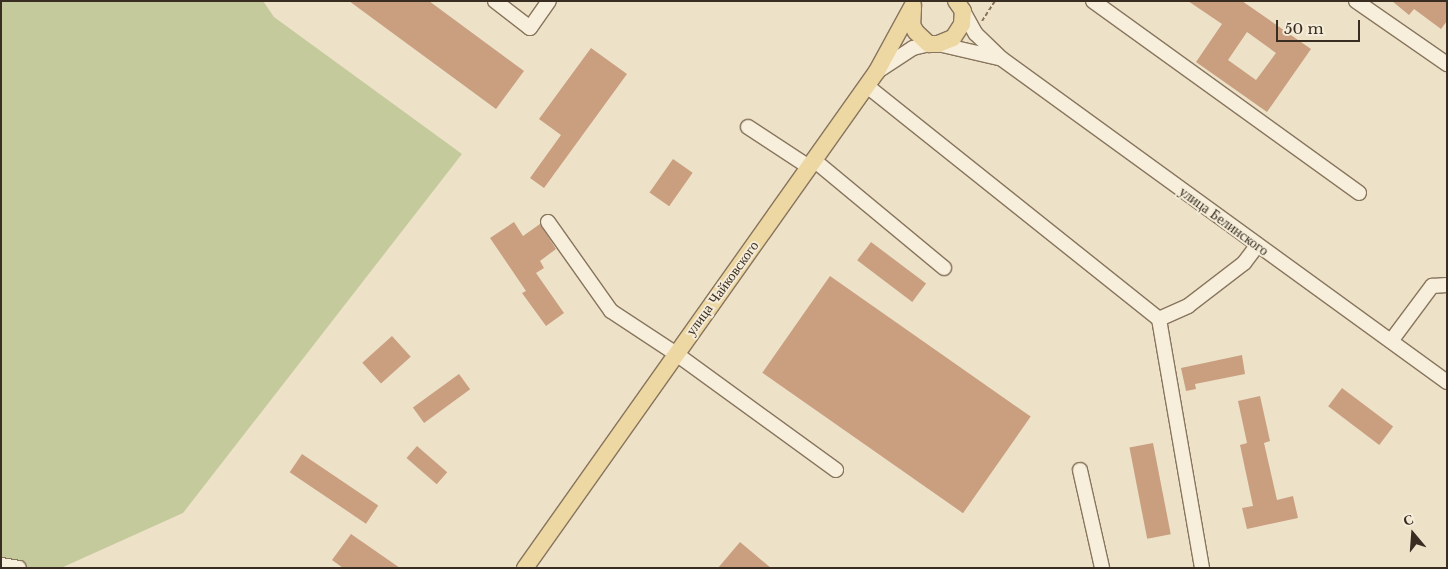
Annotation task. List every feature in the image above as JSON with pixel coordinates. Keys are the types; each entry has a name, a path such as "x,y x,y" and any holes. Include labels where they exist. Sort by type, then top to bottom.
{"main road":[{"path":"915,3 912,25 934,44 958,32 960,4"},
{"name":"улица Чайковского","path":"525,568 675,352 867,86 915,3"}],"street":[{"path":"495,1 530,28 549,1"},
{"path":"1093,1 1359,193"},
{"path":"1356,1 1447,64"},
{"name":"улица Белинского","path":"960,4 976,34 1002,59 1447,382"},
{"path":"877,71 913,48 934,44 1002,59"},
{"path":"867,86 1159,319 1202,568"},
{"path":"748,127 812,164 944,268"},
{"path":"548,222 611,311 675,352 836,470"},
{"path":"1159,319 1188,306 1244,263 1258,246"},
{"path":"1391,342 1432,286 1447,285"},
{"path":"1080,470 1102,568"},
{"path":"1,565 19,568"}],"green space":[{"path":"1,1 263,1 274,17 462,154 183,513 61,568 1,568"}],"building":[{"path":"349,1 429,1 524,71 496,109"},
{"path":"1188,1 1242,1 1311,49 1267,112 1196,62 1222,24","holes":["1247,32 1276,53 1256,80 1228,60"]},
{"path":"1392,1 1447,1 1447,21 1441,29 1414,9 1409,15"},
{"path":"591,48 627,74 544,188 530,178 561,135 539,119"},
{"path":"673,159 693,173 669,206 649,193"},
{"path":"514,222 523,236 540,224 556,249 540,261 544,268 536,273 564,313 546,326 522,293 526,291 490,238"},
{"path":"871,242 926,284 912,302 857,260"},
{"path":"830,276 1031,417 963,513 762,373"},
{"path":"392,336 411,357 381,384 362,363"},
{"path":"1242,355 1245,374 1195,384 1196,389 1186,391 1181,368"},
{"path":"459,374 470,389 424,423 413,408"},
{"path":"1342,388 1393,427 1379,445 1328,406"},
{"path":"1260,396 1270,441 1264,443 1277,500 1293,496 1298,518 1247,529 1242,508 1253,506 1240,445 1247,443 1238,401"},
{"path":"1153,443 1171,534 1147,539 1129,448"},
{"path":"417,446 447,472 437,484 407,458"},
{"path":"302,454 378,505 366,524 290,472"},
{"path":"351,534 400,568 343,568 332,560"},
{"path":"740,542 771,568 718,568"}]}
